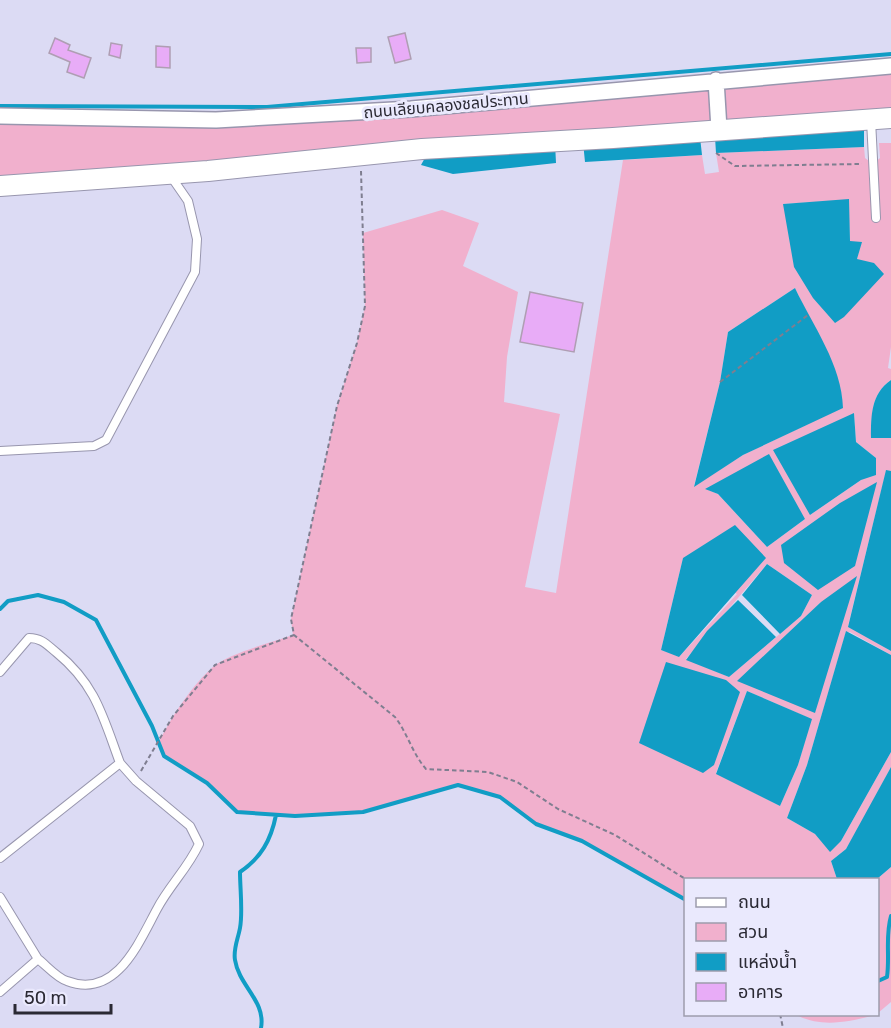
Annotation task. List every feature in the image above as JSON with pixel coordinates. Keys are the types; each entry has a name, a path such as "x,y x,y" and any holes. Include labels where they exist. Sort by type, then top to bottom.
{"street":[{"name":"ถนนเลียบคลองชลประทาน","path":"0,116 216,120 411,109 891,66"},
{"path":"716,80 719,129"},
{"path":"0,186 169,173 422,149 891,118"}],"lane":[{"path":"871,118 876,218"},
{"path":"0,451 94,446 106,440 195,272 197,239 188,201 169,173"},
{"path":"0,672 29,638 39,638 73,666 96,697 120,763 135,781 190,825 199,844 189,864 170,887 142,939 122,969 89,986 66,981 39,959 0,897"},
{"path":"0,858 120,763"},
{"path":"0,992 39,959"}],"path":[{"path":"716,153 735,166 873,164"},
{"path":"361,156 365,306 357,343 337,406 291,619 294,635 395,717 407,732 417,758 426,769 488,772 517,782 558,809 615,835 685,878"},
{"path":"720,382 808,315"},
{"path":"135,781 173,716 215,665 294,635"}],"green space":[{"path":"891,65 891,115 722,123 716,80"},
{"path":"715,81 720,123 0,186 0,116 216,120"},
{"path":"879,143 891,143 891,347 888,368 891,369 891,380 876,398 872,413 872,438 891,438 891,471 886,471 848,626 891,651 891,655 850,632 846,632 807,765 787,818 815,834 830,851 841,841 891,752 891,767 857,831 846,849 831,861 837,878 684,878 684,899 582,841 536,824 500,797 458,785 363,812 295,816 237,812 207,783 164,756 159,742 164,732 190,692 214,666 241,652 293,635 291,619 337,406 357,343 365,306 363,233 442,210 479,223 463,266 518,292 507,357 504,402 560,414 525,587 556,593 623,160 702,155 705,174 719,172 716,153 864,147 865,158 873,164 880,158","holes":["848,200 850,242 861,242 857,259 883,274 863,294 783,204","795,288 808,315 843,407 743,455 694,486 720,382 728,332","854,413 856,442 876,458 861,480 810,515","706,489 805,519 767,547 718,494","683,558 737,594 680,656 661,650","767,564 812,595 801,616 729,677 686,659","821,602 815,713 795,629","747,691 811,719 798,765 780,806 716,773"]},
{"path":"891,867 891,1002 879,1012 879,878"},
{"path":"798,1016 872,1016 845,1022 826,1023"}],"water":[{"path":"864,130 864,147 716,153 715,137"},
{"path":"700,137 702,155 585,162 583,142"},
{"path":"555,143 556,163 453,174 421,165 426,156"},
{"path":"849,199 850,241 862,242 857,259 874,263 884,274 844,317 835,323 813,298 794,267 783,204"},
{"path":"795,288 838,376 843,408 743,455 694,487 720,382 728,332"},
{"path":"891,380 891,438 871,438 873,406 879,392"},
{"path":"854,413 856,442 876,458 876,475 861,480 810,515 773,450"},
{"path":"769,454 805,519 767,547 718,494 705,489"},
{"path":"886,470 891,471 891,651 848,627"},
{"path":"877,482 855,566 818,590 784,563 781,545 840,503"},
{"path":"735,525 766,558 679,657 661,650 683,558"},
{"path":"767,564 812,595 801,616 780,634 742,595"},
{"path":"857,576 815,713 737,681 821,602"},
{"path":"738,600 776,637 729,677 686,660 707,631"},
{"path":"846,631 891,655 891,752 841,841 830,852 815,834 787,818 807,765"},
{"path":"666,662 726,680 740,692 714,765 703,773 639,743"},
{"path":"747,691 812,719 798,765 780,806 716,774"},
{"path":"891,767 891,867 878,878 837,878 831,861 846,849"}],"building":[{"path":"405,33 411,59 395,63 388,37"},
{"path":"55,38 70,45 68,50 91,58 84,78 67,72 70,62 49,53"},
{"path":"111,43 122,45 120,58 109,55"},
{"path":"156,46 170,47 170,68 156,67"},
{"path":"356,48 371,48 371,62 357,63"},
{"path":"530,292 583,303 574,352 520,342"}],"waterway":[{"path":"0,106 267,107 891,54"},
{"path":"0,609 8,601 38,595 64,602 96,620 152,726 164,756 207,783 237,812 295,816 363,812 458,785 500,797 536,824 582,841 684,899"},
{"path":"261,1028 260,1010 241,978 235,960 241,915 240,872 254,861 264,848 276,815"},
{"path":"879,981 887,977 888,931 891,916"}]}
